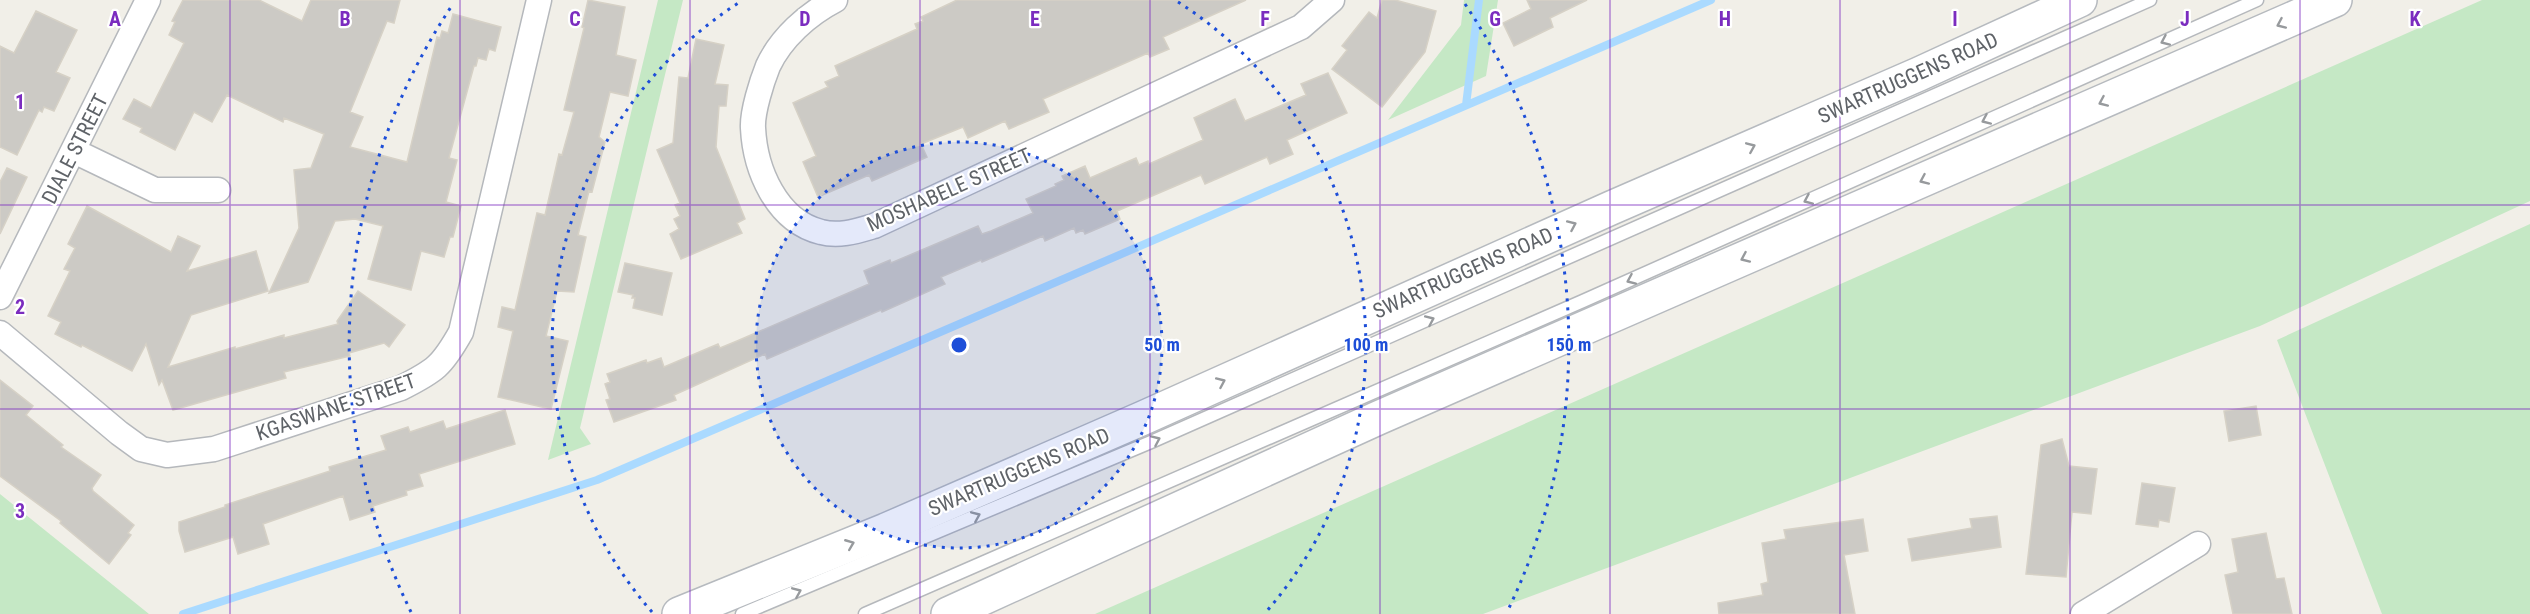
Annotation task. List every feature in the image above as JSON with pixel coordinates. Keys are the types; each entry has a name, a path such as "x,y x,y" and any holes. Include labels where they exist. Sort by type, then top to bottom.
{"main road":[{"name":"SWARTRUGGENS ROAD","path":"679,614 886,530 1143,418 1579,222 1919,74 2080,0"},
{"path":"948,614 1378,418 2335,0"}],"street":[{"name":"DIALE STREET","path":"0,297 148,0"},
{"name":"KGASWANE STREET","path":"0,333 119,434 141,449 167,455 214,449 401,388 427,375 446,358 461,332 539,0"},
{"name":"MOSHABELE STREET","path":"835,0 819,8 786,38 768,66 753,126 765,182 778,203 798,221 820,232 845,234 874,226 1301,27 1332,0"},
{"path":"74,151 155,190 218,190"},
{"path":"2084,614 2198,544"}],"lane":[{"path":"742,614 1151,442 2151,0"},
{"path":"865,614 1572,306 2256,0"}],"green space":[{"path":"658,0 683,0 580,428 591,444 548,460"},
{"path":"1464,0 1498,0 1486,76 1388,120 1461,25"},
{"path":"2482,0 2530,0 2530,201 2260,326 1483,614 1095,614"},
{"path":"2530,224 2530,614 2382,614 2277,340"},
{"path":"0,494 149,614 0,614"}],"building":[{"path":"183,0 259,0 302,21 311,0 400,0 394,23 387,21 350,112 363,117 350,147 407,162 437,37 440,38 442,31 448,33 453,14 501,27 495,51 489,49 486,60 478,58 474,66 449,158 457,160 446,202 461,206 453,237 450,237 444,257 421,251 411,290 368,279 383,226 355,219 335,221 308,282 269,293 299,228 294,170 311,168 324,134 284,118 283,122 227,95 212,122 194,112 175,150 140,132 142,128 123,119 134,99 151,108 184,43 169,35 175,22 172,21"},
{"path":"588,0 625,7 616,55 636,60 628,96 610,92 599,137 605,142 578,235 586,237 574,292 557,291 546,336 568,341 551,409 498,397 513,331 498,327 502,307 515,310 537,213 545,215 559,154 562,155 574,112 564,110 584,28 582,27"},
{"path":"957,0 1246,0 1163,37 1169,49 1150,57 1148,53 1043,99 1049,112 1009,129 1005,121 968,138 963,127 921,144 927,157 872,181 869,175 818,197 803,162 816,156 793,103 828,87 825,82 839,76 835,66 917,29 915,24 923,21 921,17"},
{"path":"1382,0 1395,0 1436,11 1425,52 1382,107 1332,69 1347,50 1342,46 1369,12 1377,18"},
{"path":"1527,0 1587,0 1550,18 1553,27 1514,46 1503,23 1531,9"},
{"path":"36,11 77,30 56,72 70,78 54,111 44,107 42,112 39,110 17,155 0,147 0,46 14,53"},
{"path":"696,39 724,45 715,84 728,85 726,106 719,106 716,147 745,219 737,223 742,233 681,259 670,234 679,229 674,219 680,216 675,205 680,203 657,150 673,143 679,77 688,78"},
{"path":"1328,73 1347,113 1287,140 1293,154 1270,164 1267,157 1205,184 1201,175 1117,211 1120,219 1085,234 1083,230 1076,233 1074,228 1045,241 1043,236 982,262 981,260 941,277 945,284 882,312 881,310 767,359 765,354 674,395 676,400 614,422 606,400 610,399 605,384 610,382 607,374 646,360 647,363 661,358 664,367 718,344 720,348 737,341 869,284 864,271 890,260 891,263 978,226 982,234 1033,213 1026,199 1056,186 1055,184 1064,180 1062,176 1085,166 1090,178 1136,158 1139,165 1148,161 1149,164 1203,140 1194,118 1235,99 1245,121 1306,95 1301,84"},
{"path":"7,168 27,177 0,234 0,182"},
{"path":"87,206 171,252 178,236 200,246 187,271 256,251 268,291 191,315 168,367 235,347 235,349 284,335 284,338 338,324 337,321 358,291 405,325 389,347 384,343 349,353 350,356 284,372 286,378 173,410 162,380 159,385 146,344 132,371 55,334 61,322 48,316 70,271 64,269 75,248 68,244"},
{"path":"625,263 672,273 662,315 633,308 635,298 632,298 633,295 618,292"},
{"path":"0,380 33,406 26,415 63,445 61,447 101,475 92,488 93,491 134,525 128,533 131,535 109,564 60,523 61,521 0,476"},
{"path":"2256,406 2261,435 2229,441 2224,411"},
{"path":"505,410 515,444 419,474 423,486 406,491 407,495 373,506 375,512 350,520 343,496 263,524 269,544 238,554 233,537 185,552 179,522 330,471 329,467 386,450 381,436 408,427 410,432 443,421 446,429"},
{"path":"2062,439 2069,466 2097,469 2091,514 2072,512 2066,577 2026,574 2041,445"},
{"path":"2142,483 2175,488 2169,522 2159,520 2158,527 2136,524"},
{"path":"1997,516 2001,547 1912,561 1908,539 1972,528 1970,519"},
{"path":"1863,519 1868,551 1844,555 1855,614 1719,614 1718,603 1763,595 1761,584 1768,582 1762,543 1786,539 1784,530"},
{"path":"2266,533 2276,579 2284,578 2292,614 2233,614 2225,575 2238,572 2232,539"}],"waterway":[{"path":"1466,105 1479,0"},
{"path":"183,614 597,480 1711,0"}]}
